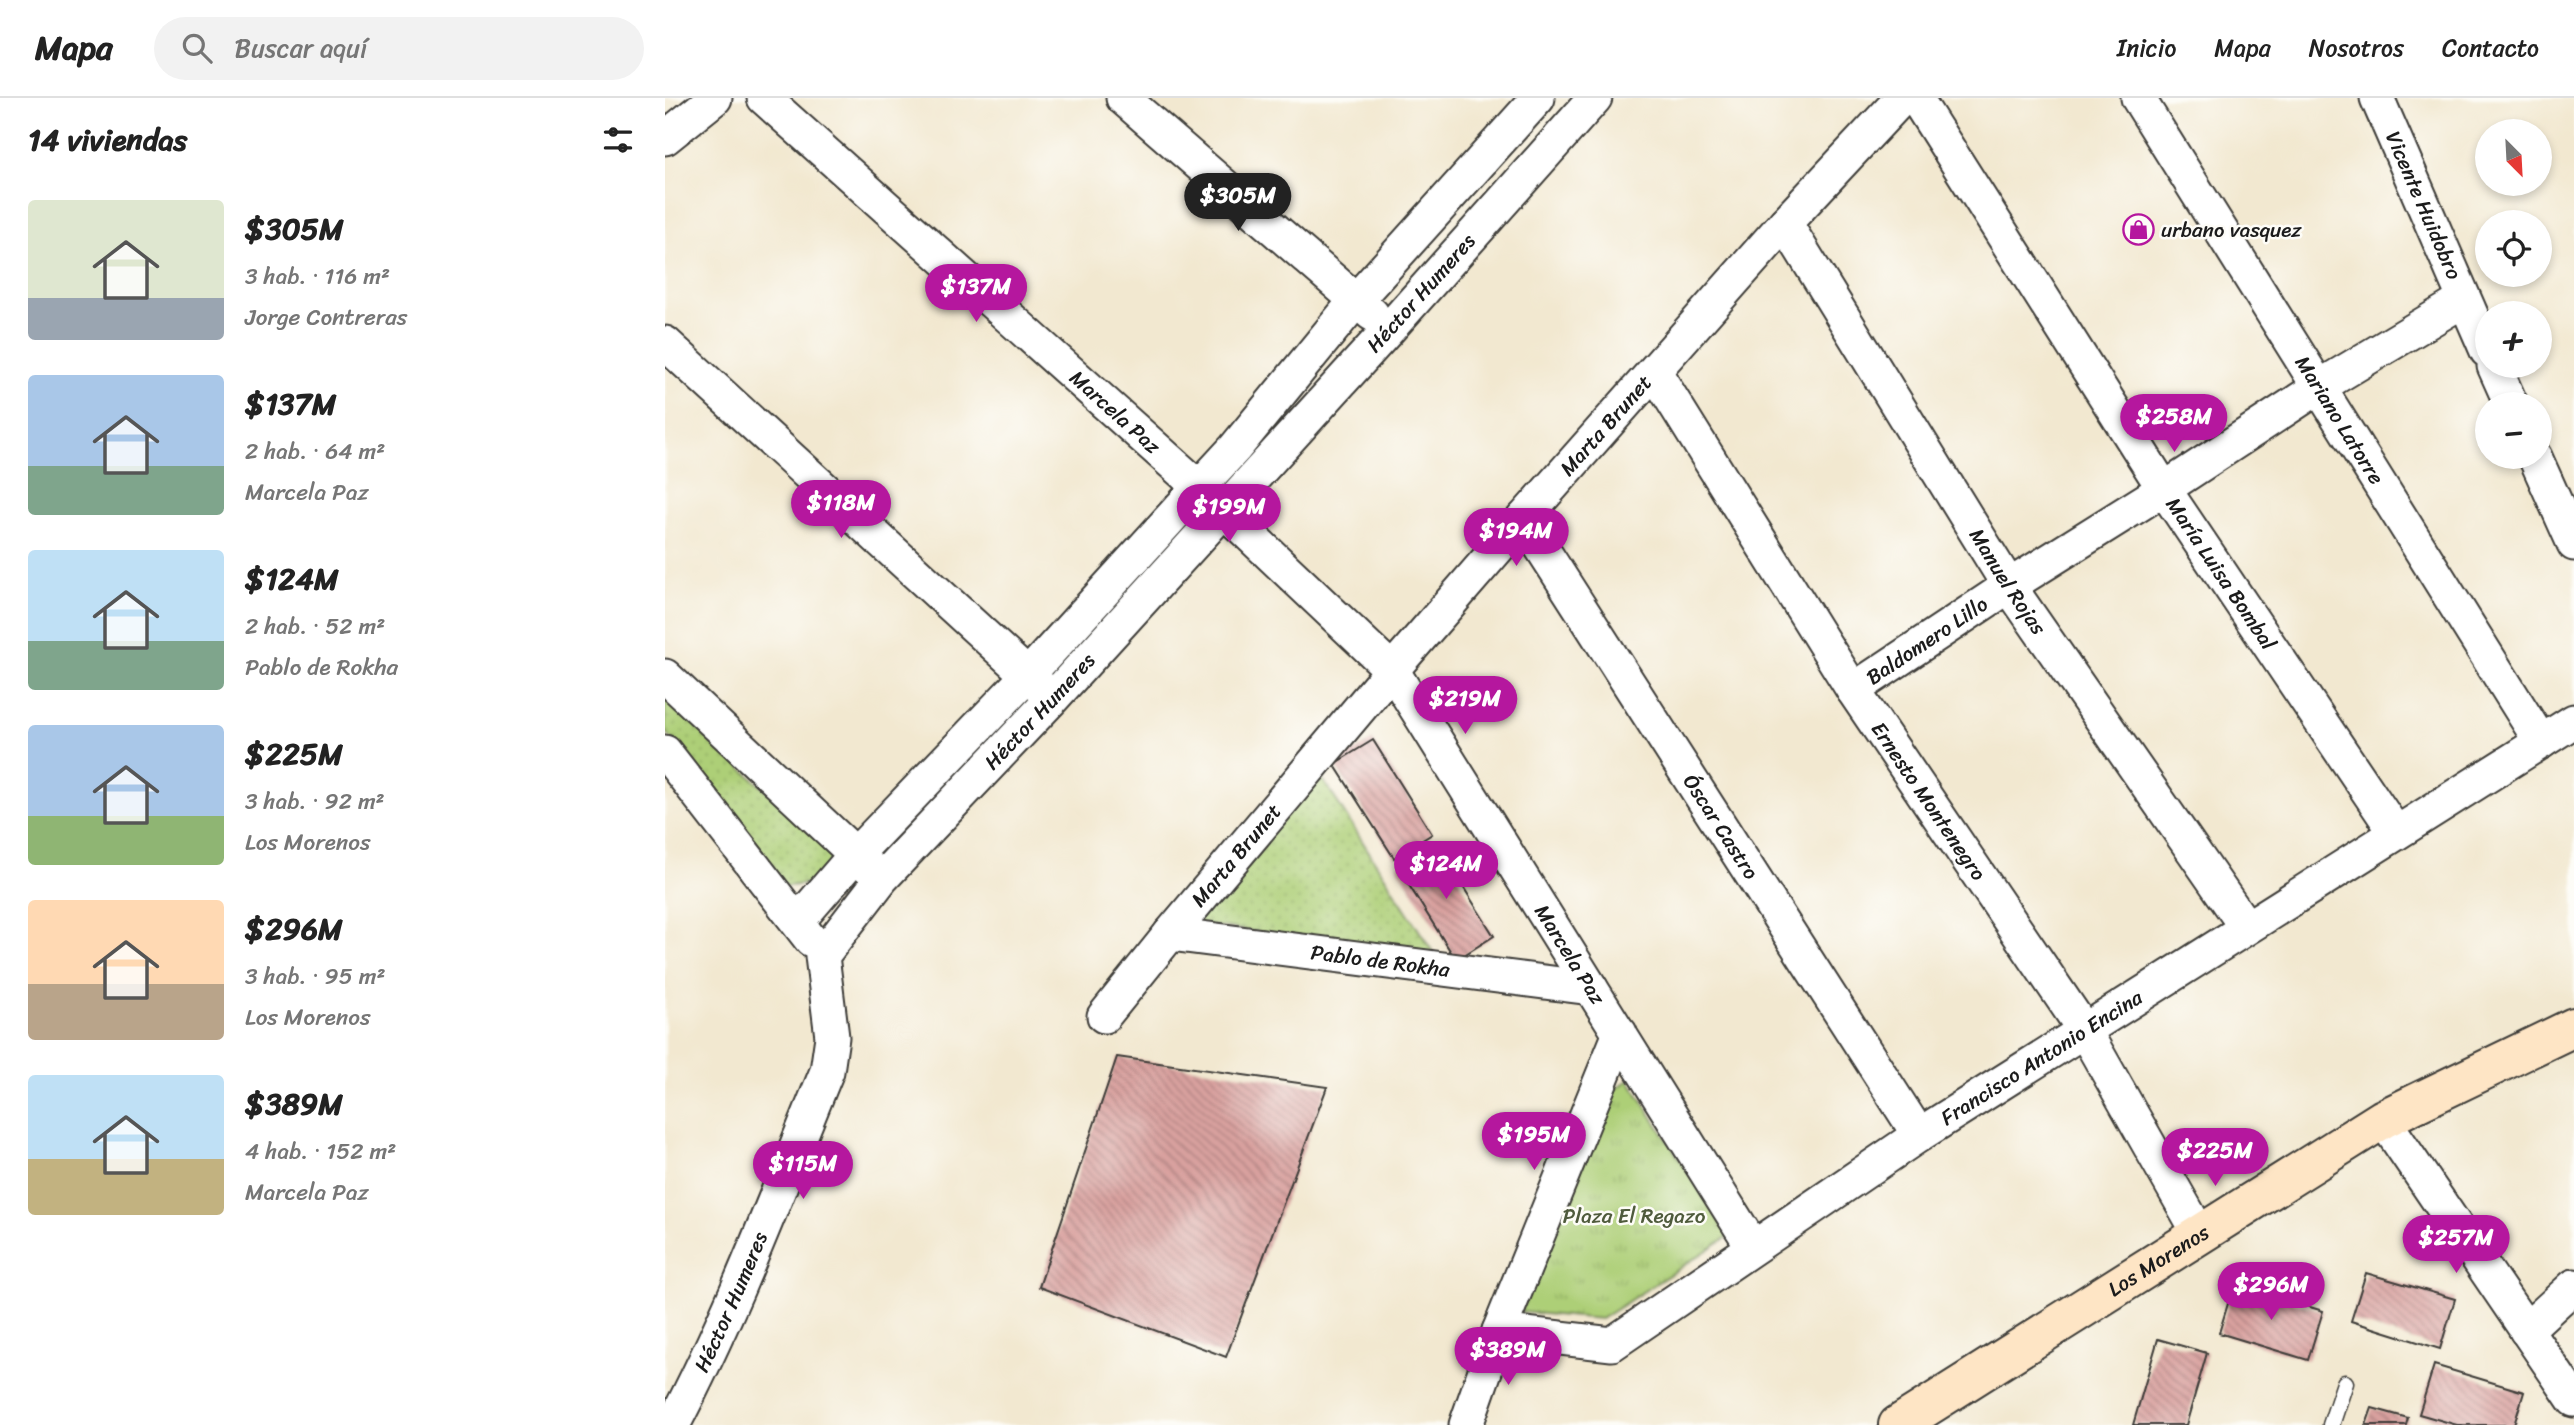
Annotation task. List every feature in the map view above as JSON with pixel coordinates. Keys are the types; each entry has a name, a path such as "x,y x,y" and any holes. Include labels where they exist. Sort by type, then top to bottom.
{"main road":[{"name":"Los Morenos","path":"1898,1425 2383,1119 2574,1027"}],"street":[{"path":"665,138 715,98"},
{"name":"Marcela Paz","path":"764,98 1199,487 1392,670 1753,1247"},
{"name":"Héctor Humeres","path":"798,921 855,856 1028,675 1235,448 1357,299 1538,98"},
{"name":"Héctor Humeres","path":"673,1425 726,1314 828,1071 832,1037 822,956 882,878 1053,698 1595,98"},
{"name":"Marta Brunet","path":"1104,1016 1392,670 1523,519 1785,223 1902,98"},
{"name":"María Luisa Bombal","path":"1916,98 2164,489 2396,833"},
{"name":"Mariano Latorre","path":"2138,98 2541,742"},
{"name":"Vicente Huidobro","path":"2377,98 2475,324"},
{"path":"1142,104 1389,329"},
{"name":"Manuel Rojas","path":"1785,223 2009,586 2246,927"},
{"name":"Baldomero Lillo","path":"1853,690 2009,586 2164,489 2319,387 2464,300"},
{"path":"665,343 1053,698"},
{"name":"Ernesto Montenegro","path":"1655,372 1853,690 2084,1030 2199,1233"},
{"path":"2540,469 2574,544"},
{"name":"Óscar Castro","path":"1523,519 1919,1135"},
{"path":"665,676 855,856 882,878"},
{"name":"Francisco Antonio Encina","path":"1499,1331 1612,1344 1919,1135 2574,721"},
{"path":"665,752 798,921 822,956"},
{"name":"Pablo de Rokha","path":"1170,934 1591,988"},
{"path":"1466,1425 1499,1331 1620,1034"},
{"path":"2383,1119 2574,1400"},
{"path":"2526,1330 2574,1286"}],"lane":[{"path":"2331,1425 2345,1383"}],"green space":[{"path":"665,698 830,849 831,861 817,878 801,885 785,886 665,730"},
{"path":"1320,775 1436,957 1194,923"},
{"name":"Plaza El Regazo","path":"1629,1080 1729,1236 1601,1319 1521,1312 1609,1093"}],"building":[{"path":"1373,740 1432,834 1394,858 1334,764"},
{"path":"1435,842 1494,936 1456,960 1397,866"},
{"path":"1117,1057 1327,1087 1226,1357 1039,1287"},
{"path":"2366,1273 2455,1299 2440,1349 2351,1321"},
{"path":"2234,1284 2323,1311 2308,1360 2219,1333"},
{"path":"2158,1339 2207,1353 2186,1425 2133,1425"},
{"path":"2434,1365 2524,1392 2514,1425 2457,1425 2419,1414"},
{"path":"2372,1408 2408,1418 2406,1425 2366,1425"}],"place":[{"name":"urbano vasquez","path":"2138,230"}]}
